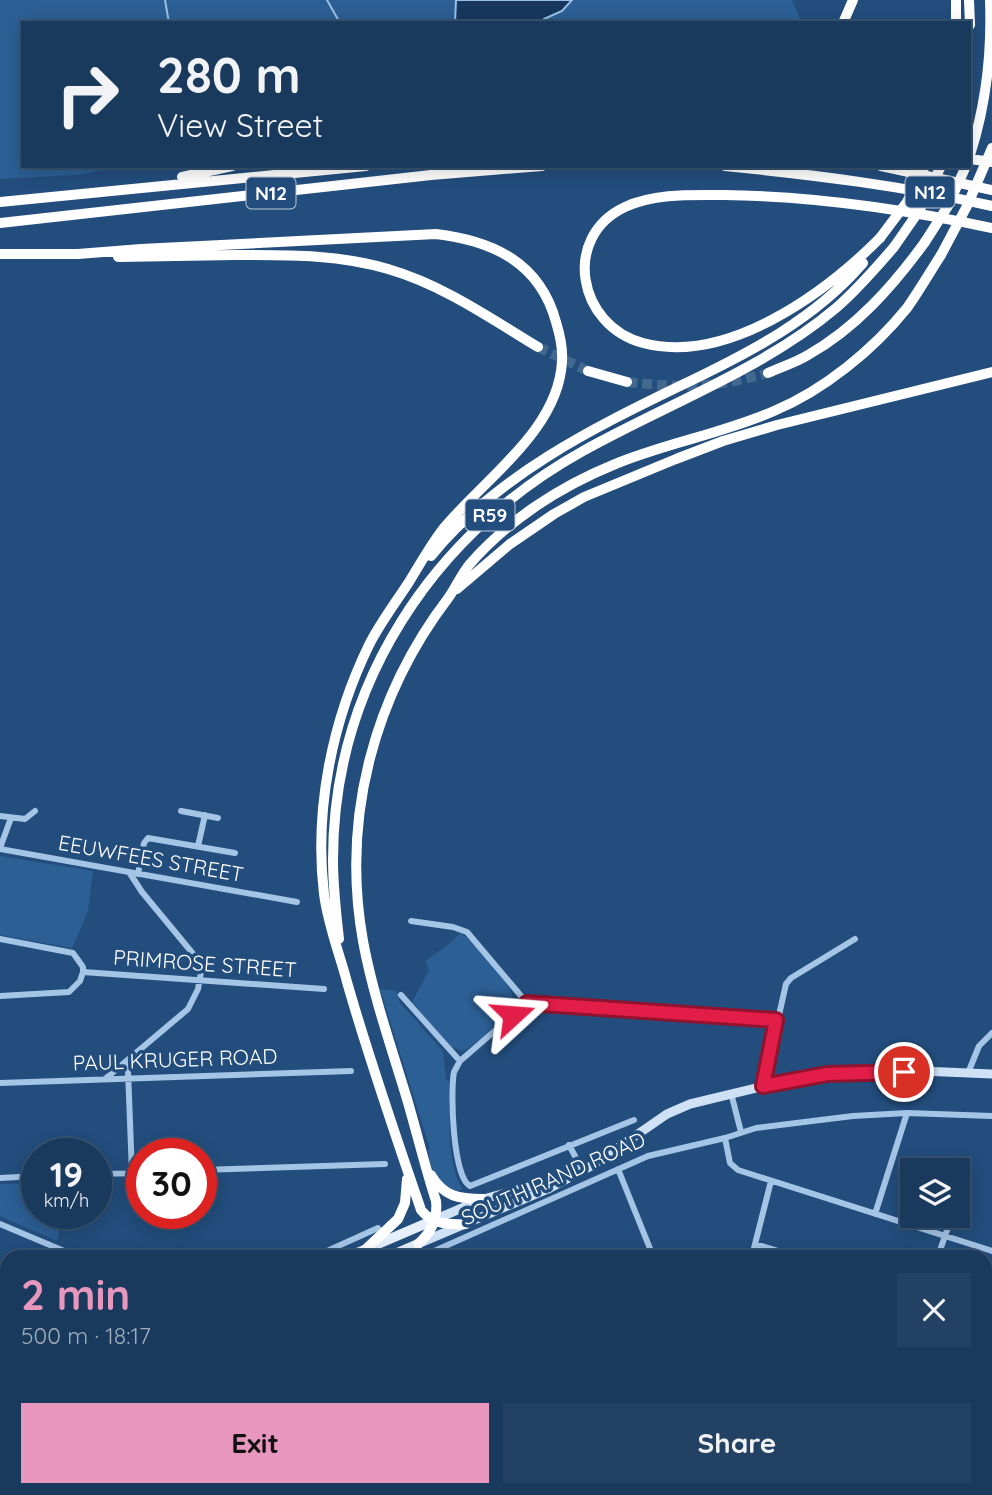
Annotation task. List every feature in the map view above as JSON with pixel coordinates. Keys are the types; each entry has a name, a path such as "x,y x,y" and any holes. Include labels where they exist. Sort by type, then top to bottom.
{"highway":[{"path":"844,21 853,0"},
{"path":"956,0 957,21"},
{"path":"969,0 970,21"},
{"path":"971,153 985,96 990,61 990,0"},
{"name":"R59","path":"425,1163 377,1002 363,939 358,892 358,820 370,753 379,721 394,686 435,614 468,567 498,537 537,506 562,490 616,464 774,411 834,376 871,345 906,308 941,255 967,206 992,148"},
{"path":"971,157 992,162"},
{"path":"135,187 223,168"},
{"name":"N12","path":"0,201 344,168"},
{"name":"N12","path":"0,223 431,175 517,168"},
{"name":"N12","path":"743,168 868,182 992,206"},
{"name":"N12","path":"890,168 992,190"},
{"path":"415,573 475,510 544,458 767,341 798,321 841,286 869,256 907,201 924,168"},
{"name":"R59","path":"408,1169 368,1051 341,959 333,858 342,774 350,740 373,672 384,649 439,569 487,518 526,486 584,450 754,363 796,338 850,295 894,247 919,211 940,168"},
{"path":"768,373 804,358 852,324 893,284 948,206 965,168"},
{"path":"879,239 830,283 781,316 733,335 691,345 656,346 622,335 598,313 588,293 584,274 588,247 604,222 623,208 659,197 689,194 782,197 917,212 992,228"},
{"path":"0,254 84,253 436,234 489,246 516,261 538,282 550,301 561,337 562,362 556,394 544,419 528,440 443,529 425,554 370,642 347,701 328,770 321,817 324,896 333,938 341,959"},
{"path":"84,253 114,257 323,256 359,262 390,270 443,290 538,347"},
{"path":"588,371 627,382"},
{"path":"452,592 510,544 554,514 676,458 778,425 992,372"},
{"path":"425,1163 436,1183 447,1194 462,1199 483,1199"},
{"path":"418,1244 429,1234 435,1220 436,1201 425,1163"},
{"path":"408,1169 421,1210 446,1224 466,1224"},
{"path":"365,1250 393,1226 402,1211 407,1196 408,1169"}],"main road":[{"name":"SOUTH RAND ROAD","path":"365,1250 483,1199 583,1171 667,1114 690,1104 763,1086 845,1073 992,1074"},
{"name":"SOUTH RAND ROAD","path":"404,1250 550,1188 573,1175"}],"street":[{"path":"0,816 27,819 35,811"},
{"path":"181,811 218,818"},
{"path":"198,846 205,815"},
{"path":"0,848 11,818"},
{"path":"138,874 144,843 148,838 235,853"},
{"name":"EEUWFEES STREET","path":"0,848 297,902"},
{"path":"105,1079 188,1009 196,997 201,966 197,955 142,892 129,872"},
{"path":"142,892 149,876"},
{"path":"411,921 453,927 467,932 527,1003"},
{"path":"0,939 73,953 83,967 80,981 69,992 0,996"},
{"path":"763,1086 776,1020 788,981 855,939"},
{"name":"PRIMROSE STREET","path":"83,972 324,989"},
{"path":"401,995 460,1061 527,1003 776,1020"},
{"path":"968,1073 979,1046 992,1033"},
{"path":"131,1057 131,1138"},
{"name":"SOUTH RAND ROAD","path":"460,1061 453,1076 456,1156 464,1182 473,1186 569,1144 634,1120"},
{"name":"PAUL KRUGER ROAD","path":"0,1083 351,1071"},
{"path":"731,1093 741,1132"},
{"path":"875,1214 907,1113"},
{"name":"SOUTH RAND ROAD","path":"436,1250 657,1153 741,1132 796,1122 907,1113 992,1116"},
{"path":"725,1138 732,1166 771,1181 989,1250"},
{"name":"SOUTH RAND ROAD","path":"569,1144 583,1171"},
{"path":"217,1169 385,1164"},
{"path":"618,1169 651,1250"},
{"path":"0,1178 21,1177"},
{"path":"754,1250 771,1181"},
{"path":"0,1224 62,1250"},
{"path":"329,1250 378,1228"},
{"path":"940,1250 948,1228"},
{"path":"755,1244 775,1250"}],"shaded area":[{"path":"0,0 792,0 801,21 21,21 21,168 117,168 77,175 0,179"},
{"path":"456,0 572,0 562,11 544,21 455,21"},
{"path":"0,856 93,871 88,911 72,948 0,935"},
{"path":"460,933 485,955 503,978 514,1000 514,1007 501,1023 463,1051 451,1047 412,1002 429,970 426,961"},
{"path":"380,989 397,991 400,1003 443,1051 446,1078 449,1082 451,1153 463,1189 452,1194 431,1164 430,1149"},
{"path":"21,1183 21,1225 0,1216 0,1184"},
{"path":"30,1229 60,1229 57,1241"}],"waterway":[{"path":"165,0 169,21"},
{"path":"327,0 339,21"}],"tunnel":[{"path":"538,347 588,371"},
{"path":"627,382 698,385 731,382 768,373"}],"route":[{"path":"513,1015 527,1003 776,1020 763,1086 827,1074 904,1072"}]}
